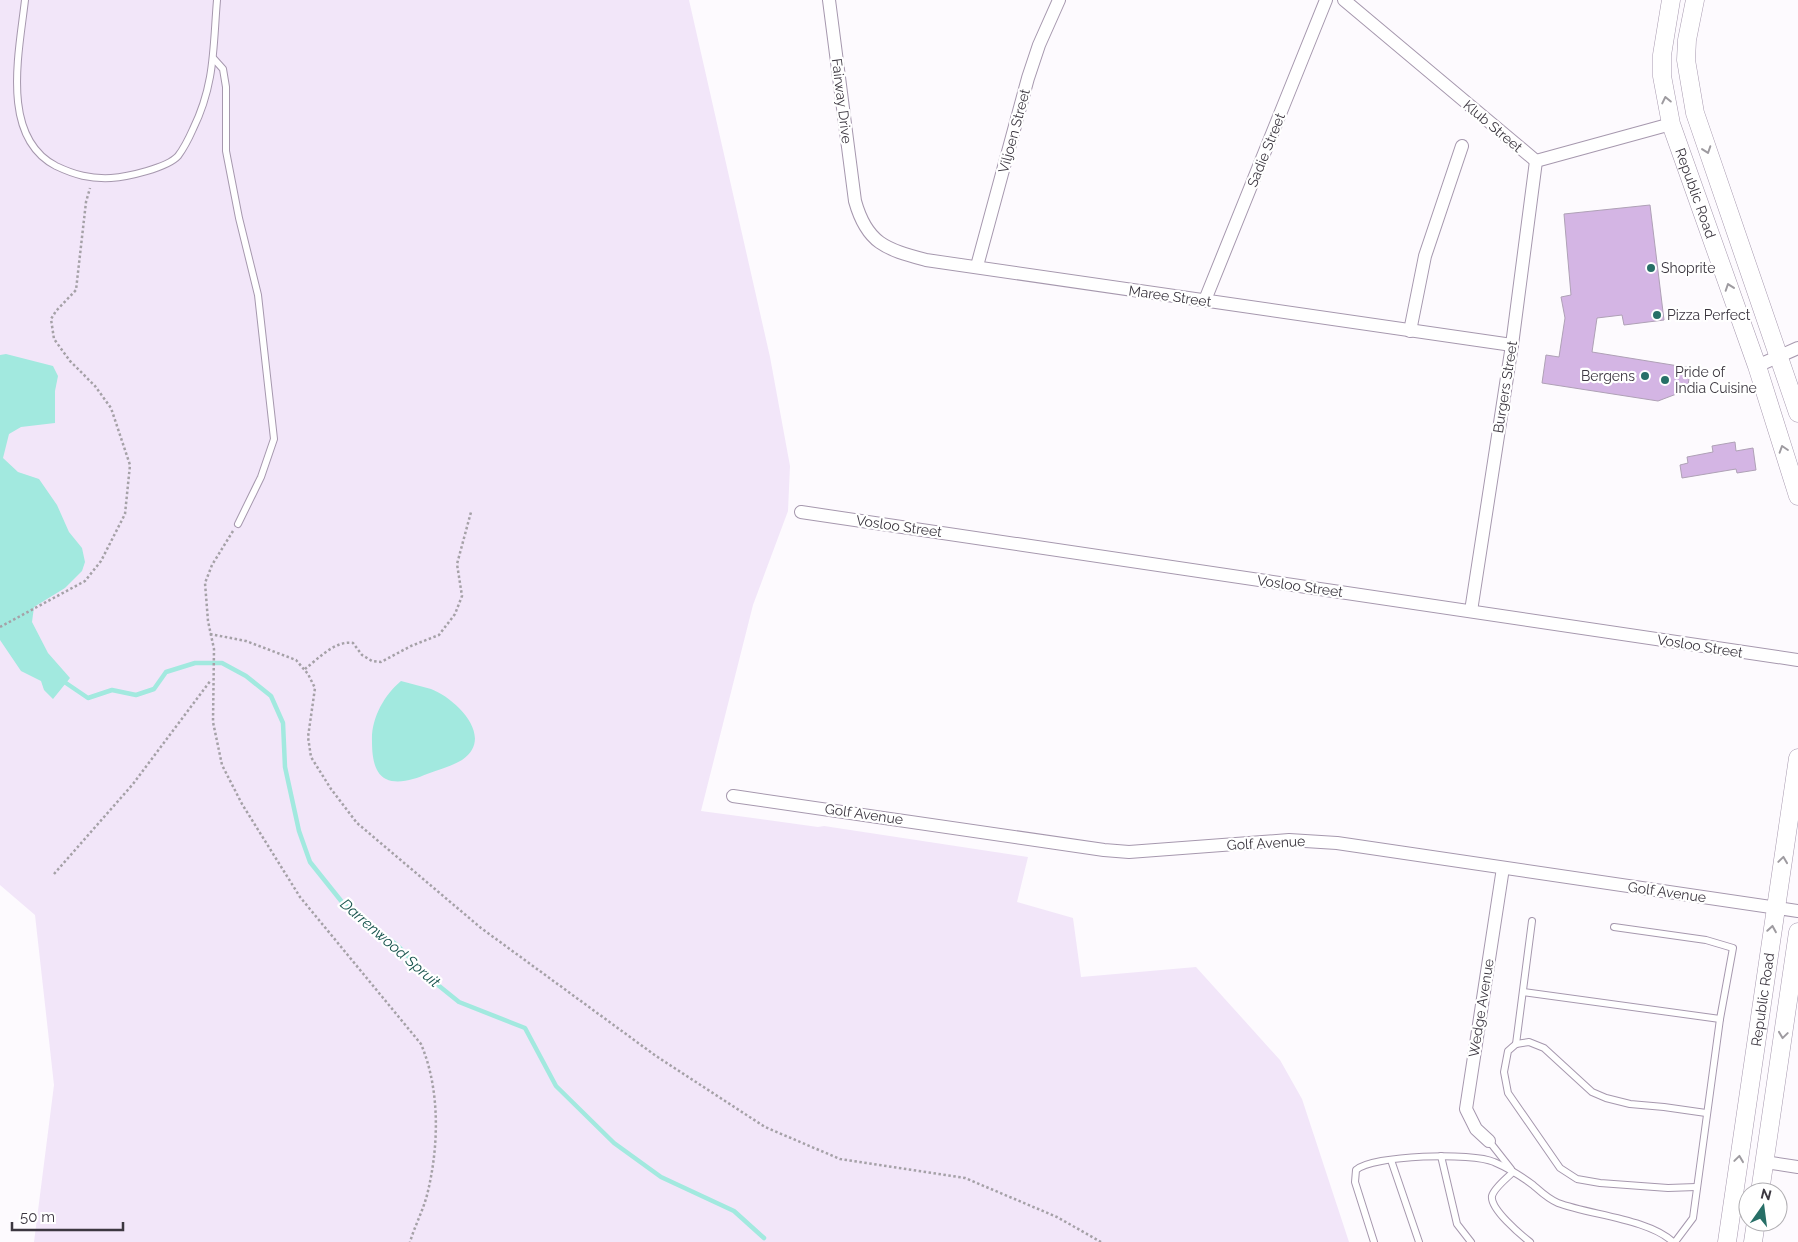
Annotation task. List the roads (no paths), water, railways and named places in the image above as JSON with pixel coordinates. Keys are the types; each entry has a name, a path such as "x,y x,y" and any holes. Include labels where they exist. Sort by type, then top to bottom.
{"main road":[{"name":"Republic Road","path":"1671,0 1662,56 1662,76 1671,124 1757,366 1798,496"},
{"name":"Republic Road","path":"1694,0 1687,40 1686,60 1690,93 1702,135 1798,413"},
{"name":"Republic Road","path":"1727,1242 1776,908 1794,812 1798,758"},
{"name":"Republic Road","path":"1762,1182 1794,987 1798,932"}],"street":[{"name":"Fairway Drive","path":"829,0 855,201"},
{"name":"Viljoen Street","path":"977,266 1028,78 1039,45 1059,0"},
{"name":"Sadie Street","path":"1205,300 1326,0"},
{"name":"Klub Street","path":"1344,0 1536,161 1671,124"},
{"path":"1410,331 1425,256 1462,146"},
{"name":"Burgers Street","path":"1471,611 1512,345 1536,161"},
{"name":"Maree Street","path":"855,201 867,232 885,245 926,260 1512,345"},
{"path":"1757,366 1798,348"},
{"name":"Vosloo Street","path":"801,512 1798,660"},
{"name":"Golf Avenue","path":"733,796 1104,850 1129,852 1304,840 1337,843 1798,911"},
{"name":"Wedge Avenue","path":"1489,1141 1476,1129 1466,1109 1503,868"},
{"path":"1765,1162 1798,1167"}],"lane":[{"path":"25,0 17,72 16,103 23,131 31,146 47,162 71,174 93,179 119,178 168,164 178,156 193,129 204,100 214,59 217,0"},
{"path":"214,59 223,69 226,87 226,150 239,218 258,295 274,438 261,477 238,524"},
{"path":"1516,1044 1532,921"},
{"path":"1374,1242 1354,1174 1360,1166 1391,1160 1441,1156 1492,1160 1557,1202 1642,1226 1674,1242 1693,1218 1720,1019 1733,948 1706,940 1614,927"},
{"path":"1522,992 1720,1019"},
{"path":"1696,1187 1668,1188 1600,1183 1577,1179 1560,1168 1508,1093 1504,1072 1508,1051 1516,1044 1529,1042 1544,1048 1592,1092 1606,1098 1630,1104 1664,1106 1706,1114"},
{"path":"1489,1141 1513,1172"},
{"path":"1441,1156 1456,1224 1472,1242"},
{"path":"1391,1160 1419,1242"},
{"path":"1513,1172 1494,1192 1492,1200 1497,1211 1530,1242"}],"waterway":[{"name":"Darrenwood Spruit","path":"63,681 88,698 112,690 136,695 154,689 166,672 195,663 222,663 246,676 271,696 283,723 285,767 299,831 310,862 342,902 398,946 428,977 459,1002 525,1028 556,1086 614,1143 661,1177 734,1211 764,1238"}],"place":[{"name":"Shoprite","path":"1651,268"},
{"name":"Pizza Perfect","path":"1657,315"},
{"name":"Bergens","path":"1645,376"},
{"name":"Pride of India Cuisine","path":"1665,380"}]}
